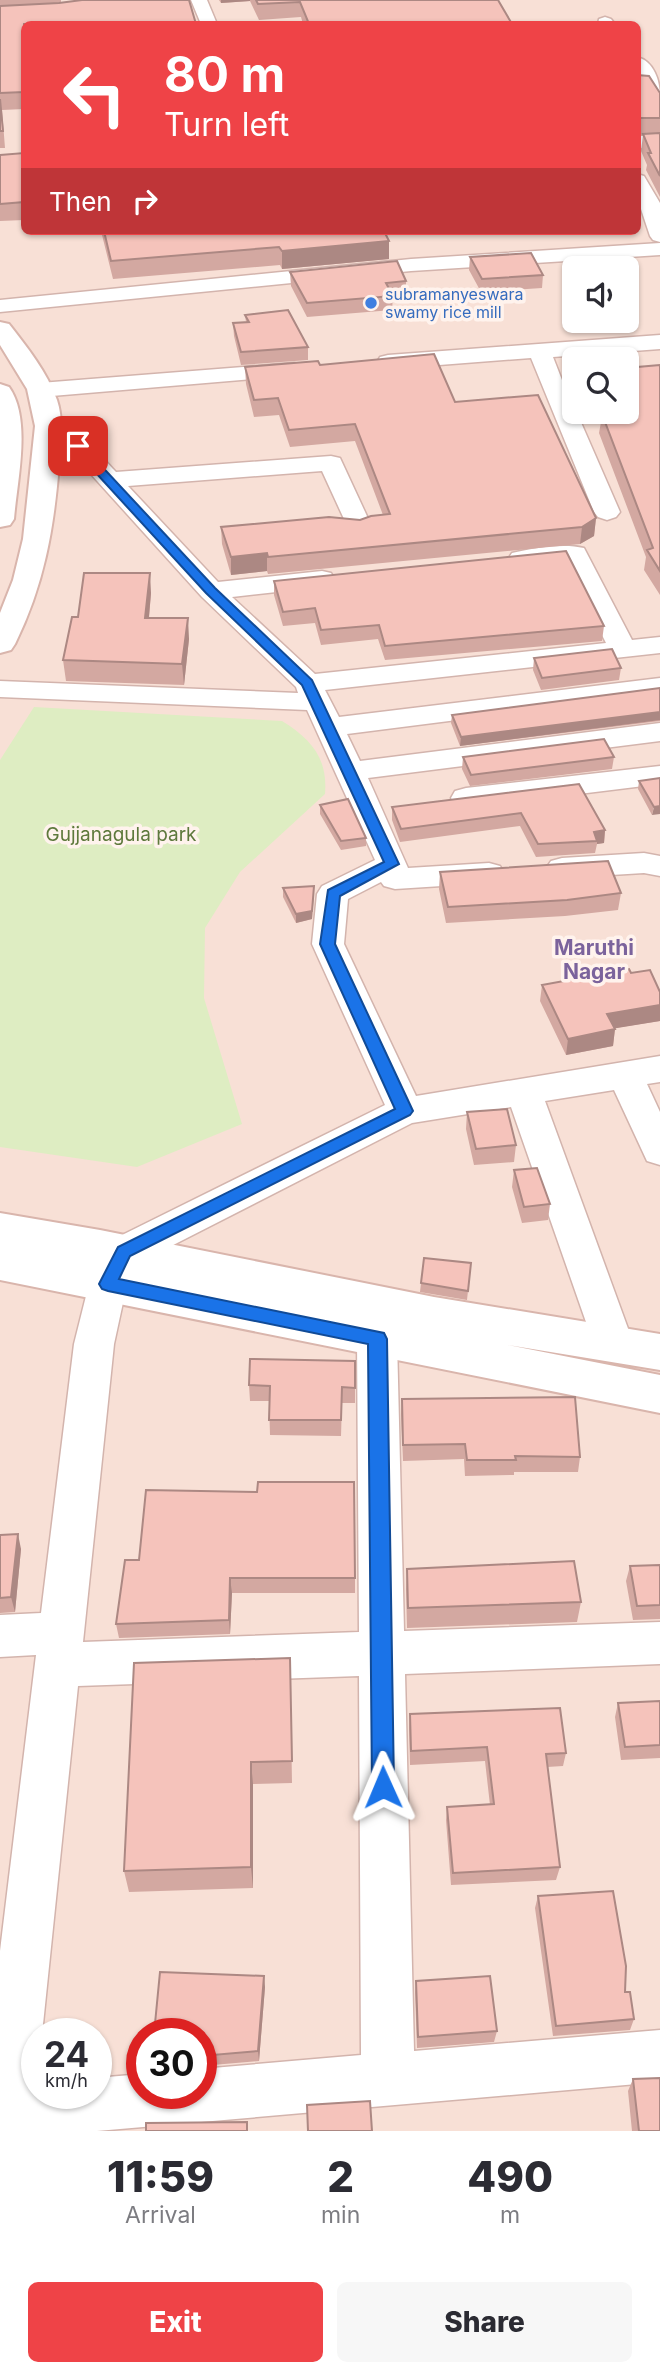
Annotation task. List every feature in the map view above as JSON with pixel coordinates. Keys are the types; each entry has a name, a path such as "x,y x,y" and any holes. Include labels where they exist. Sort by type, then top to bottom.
{"main road":[{"path":"641,142 660,142"},
{"path":"0,329 40,390 48,425 41,532 32,570 0,644"},
{"path":"0,392 9,422 0,519"},
{"path":"0,1230 116,1268 377,1339 660,1394"},
{"path":"0,1263 116,1268 660,1352"}],"street":[{"path":"199,0 208,21"},
{"path":"641,67 660,91"},
{"path":"641,185 655,203 660,236"},
{"path":"0,306 411,265 660,249"},
{"path":"373,363 660,342"},
{"path":"539,350 607,512"},
{"path":"40,390 317,368"},
{"path":"48,425 78,446 111,480 318,704 350,771 383,809 395,879 644,863 660,866"},
{"path":"111,480 331,463 359,527"},
{"path":"494,562 575,554 623,649"},
{"path":"211,591 345,577"},
{"path":"318,704 623,649 660,645"},
{"path":"0,689 318,704 660,685"},
{"path":"350,771 660,732"},
{"path":"438,802 660,775"},
{"path":"392,864 333,894 328,944 405,1111"},
{"path":"660,1069 405,1111 116,1268 94,1345 6,2121 387,2080 660,2056"},
{"path":"624,1073 660,1152"},
{"path":"524,1092 614,1345"},
{"path":"377,1339 387,2080"},
{"path":"0,1636 59,1649 381,1654 660,1643"}],"shaded area":[{"path":"0,0 660,0 660,2131 0,2131"}],"green space":[{"name":"Gujjanagula park","path":"34,707 282,721 316,751 324,770 325,794 240,872 205,928 204,998 242,1124 137,1167 0,1147 0,760"}],"building":[{"path":"82,0 189,0 195,21 21,21 21,92 0,93 0,6"},
{"path":"256,0 498,0 510,21 308,21 300,2 258,4"},
{"path":"641,75 649,76 660,93 660,118 641,118"},
{"path":"0,99 3,131 0,131"},
{"path":"660,133 660,176 648,153 651,153 643,134"},
{"path":"21,153 21,202 0,204 0,155"},
{"path":"105,235 386,235 389,241 282,251 279,247 111,261"},
{"path":"531,253 543,275 482,279 470,257"},
{"path":"397,261 406,281 386,283 393,296 307,303 290,272"},
{"path":"288,310 308,347 241,352 233,323 249,322 245,315"},
{"path":"434,354 455,402 538,395 596,518 582,527 268,557 267,553 231,557 221,527 329,517 360,520 390,514 355,424 289,430 278,398 254,400 245,367 318,361 320,365"},
{"path":"660,365 660,571 647,550 653,548 606,424 639,424 639,367"},
{"path":"566,551 604,626 385,646 379,625 321,630 315,608 283,612 274,581"},
{"path":"84,573 150,573 145,618 188,618 182,664 63,660 72,617 78,617"},
{"path":"612,649 621,668 542,678 534,658"},
{"path":"660,688 660,712 461,737 452,715"},
{"path":"604,739 614,757 471,775 463,757"},
{"path":"660,778 660,806 654,807 639,781"},
{"path":"579,784 605,830 594,832 597,841 538,844 521,813 401,829 392,807"},
{"path":"348,799 366,838 341,841 320,805"},
{"path":"608,861 621,893 567,900 448,907 440,872"},
{"path":"314,886 312,911 296,914 283,888"},
{"path":"629,969 631,973 650,970 660,992 660,1005 607,1014 615,1029 568,1039 542,985"},
{"path":"507,1109 516,1145 476,1149 467,1112"},
{"path":"537,1168 550,1204 524,1207 514,1170"},
{"path":"424,1258 471,1263 468,1291 421,1283"},
{"path":"250,1359 355,1361 355,1388 342,1387 341,1420 269,1420 270,1386 249,1385"},
{"path":"575,1397 580,1457 515,1456 516,1460 467,1460 465,1444 403,1445 402,1399"},
{"path":"258,1482 354,1482 355,1578 230,1578 229,1620 116,1624 125,1560 139,1560 146,1490 257,1492"},
{"path":"18,1534 11,1597 0,1598 0,1535"},
{"path":"574,1561 581,1602 408,1608 407,1569"},
{"path":"660,1565 660,1605 637,1606 630,1566"},
{"path":"290,1658 292,1761 251,1762 251,1867 124,1871 134,1663"},
{"path":"660,1701 660,1745 625,1747 618,1703"},
{"path":"560,1708 566,1753 546,1754 560,1867 453,1873 447,1807 494,1804 487,1747 411,1751 410,1714"},
{"path":"613,1891 626,1966 625,1992 630,1992 634,2019 556,2026 538,1896"},
{"path":"160,1972 264,1976 258,2051 217,2055 217,2018 156,2018"},
{"path":"490,1976 497,2031 418,2037 416,1981"},
{"path":"660,2078 660,2131 639,2131 633,2079"},
{"path":"370,2101 372,2131 308,2131 307,2105"},
{"path":"247,2122 247,2131 146,2131 146,2123"}],"place":[{"name":"subramanyeswara swamy rice mill","path":"371,303"}],"district":[{"name":"Maruthi Nagar","path":"594,960"}],"route":[{"path":"78,446 211,591 308,683 392,864 333,894 328,944 405,1111 124,1252 108,1284 377,1339 383,1787"}]}
